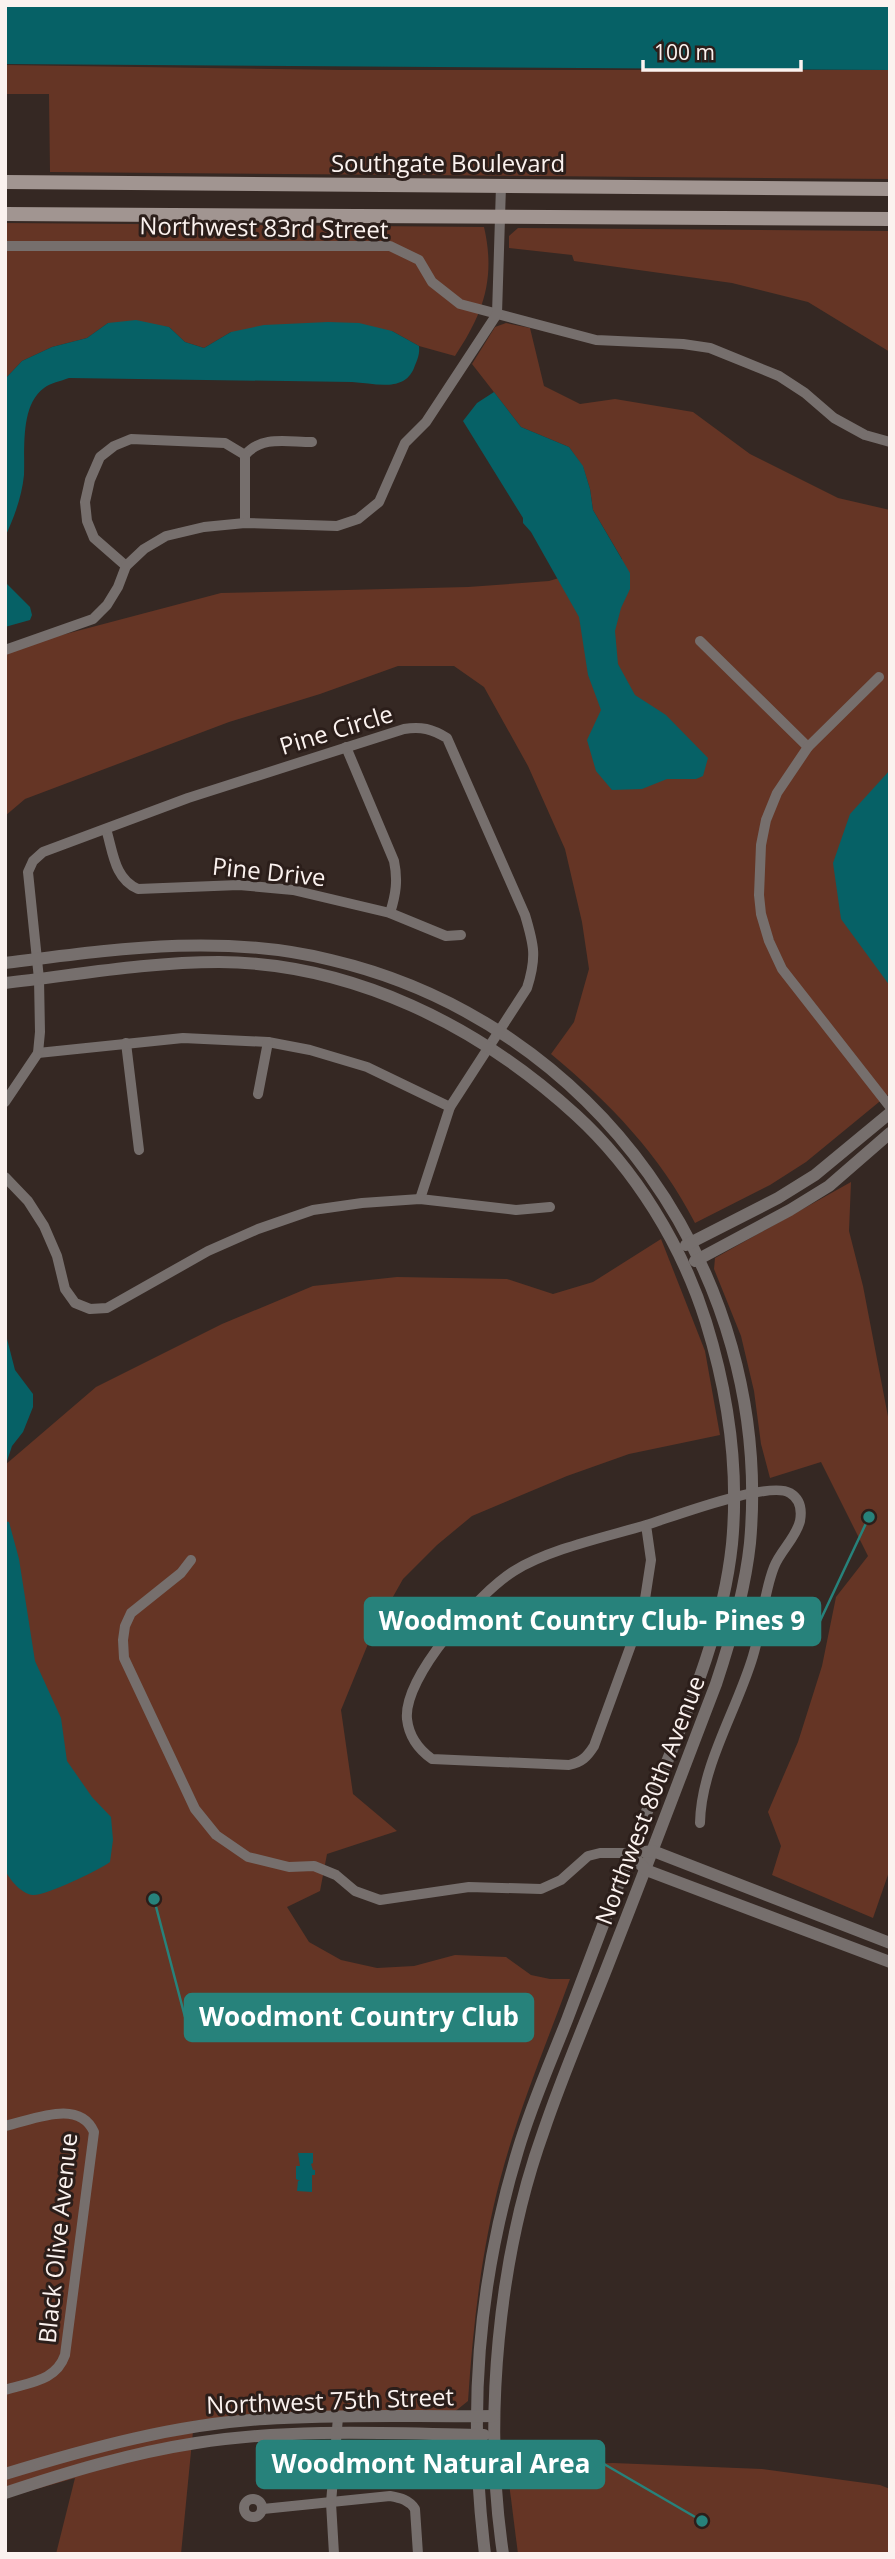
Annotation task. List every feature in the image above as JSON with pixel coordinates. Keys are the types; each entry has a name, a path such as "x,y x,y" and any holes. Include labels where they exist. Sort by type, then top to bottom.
{"main road":[{"name":"Southgate Boulevard","path":"5,182 890,188"},
{"path":"5,214 890,219"}],"street":[{"path":"5,650 93,619 107,605 126,566 144,549 166,536 204,527 245,523 337,526 358,519 379,502 405,443 426,422 496,314 501,186"},
{"name":"Northwest 83rd Street","path":"5,246 390,246 419,260 432,282 460,304 596,340 683,344 710,348 779,376 805,393 834,418 865,435 890,442"},
{"path":"126,566 94,538 87,521 85,502 90,480 100,457 114,446 131,439 225,443 245,455"},
{"path":"245,523 245,455 254,444 312,442"},
{"path":"699,641 808,747"},
{"path":"879,677 808,747 777,793 766,820 758,865 761,914 769,941 788,977 890,1107"},
{"name":"Pine Circle","path":"38,1053 39,979 27,872 33,861 43,852 188,798 346,747 418,727 433,730 447,738 525,915 533,942 534,966 527,988 450,1107 420,1199"},
{"path":"346,747 394,861 397,884 390,913"},
{"name":"Pine Drive","path":"106,829 120,876 138,889 239,885 293,890 390,913 446,936 461,935"},
{"name":"Northwest 80th Avenue","path":"5,963 183,944 281,950 332,960 391,978 445,1001 499,1030 559,1075 606,1119 642,1163 676,1213 700,1258 732,1347 744,1399 752,1493 750,1545 729,1646 646,1870 543,2132 518,2219 505,2296 494,2416 503,2554"},
{"name":"Northwest 80th Avenue","path":"5,983 168,964 225,962 278,967 329,977 404,1001 440,1017 488,1045 541,1083 596,1133 631,1178 677,1250 695,1288 715,1351 727,1402 732,1451 730,1555 712,1639 700,1679 630,1853 520,2144 502,2207 489,2267 475,2417 478,2487 485,2554"},
{"path":"5,1102 38,1053 183,1038 268,1042 310,1050 367,1067 450,1107"},
{"path":"258,1094 268,1042"},
{"path":"125,1043 139,1150"},
{"path":"677,1250 748,1215 806,1181 890,1113"},
{"path":"685,1267 829,1186 890,1133"},
{"path":"5,1177 28,1201 44,1226 57,1256 65,1289 75,1303 90,1309 107,1308 208,1251 258,1229 313,1210 420,1199 516,1210 550,1207"},
{"path":"646,1525 652,1560 643,1612 594,1746 587,1756 578,1763 569,1765 432,1759 420,1750 412,1738 407,1721 412,1689 451,1632 492,1588 515,1570 547,1556 733,1497 785,1490 793,1494 799,1502 799,1524 781,1551 771,1576 754,1655 703,1787 700,1823"},
{"path":"191,1560 181,1573 131,1613 125,1626 124,1658 195,1809 216,1835 248,1857 289,1867 314,1866 336,1875 355,1891 380,1900 469,1887 541,1889 561,1880 588,1856 653,1851 890,1943"},
{"path":"470,1611 500,1638"},
{"path":"630,1853 646,1870 890,1962"},
{"name":"Black Olive Avenue","path":"5,2126 58,2114 82,2116 90,2123 94,2132 65,2355 60,2368 49,2376 5,2390"},
{"name":"Northwest 75th Street","path":"5,2474 137,2438 194,2426 265,2419 494,2416"},
{"path":"334,2554 331,2503 338,2417"},
{"name":"Northwest 75th Street","path":"5,2493 81,2468 198,2442 338,2433 494,2435"},
{"path":"262,2509 390,2496 411,2503 418,2518 418,2554"}],"shaded area":[{"path":"5,65 343,70 890,70 890,179 50,172 49,94 5,94"},
{"path":"5,223 484,227 488,263 485,295 473,325 455,356 419,346 392,331 231,332 204,348 185,342 169,327 108,323 87,338 52,347 22,361 5,379"},
{"path":"518,228 890,231 890,352 808,302 732,283 574,261 572,255 509,248 509,236"},
{"path":"506,323 530,328 544,386 580,404 615,399 693,412 750,454 838,498 890,510 890,1093 806,1162 770,1185 695,1223 666,1175 632,1131 551,1054 574,1022 589,969 582,922 565,849 528,766 484,687 454,666 398,666 229,722 25,799 5,816 5,650 221,593 468,587 549,581 622,559 593,510 583,467 569,447 521,427 472,364 495,327"},
{"path":"851,1182 849,1231 863,1286 890,1427 890,1869 873,1918 772,1875 781,1846 768,1812 798,1742 822,1666 836,1597 868,1556 821,1462 770,1478 741,1336 714,1269 715,1258"},
{"path":"661,1239 705,1351 720,1435 629,1454 567,1476 472,1516 437,1545 403,1579 372,1634 341,1710 353,1794 397,1831 327,1854 320,1891 287,1907 309,1942 341,1960 377,1968 414,1966 455,1955 506,1957 531,1975 570,1979 515,2129 493,2207 479,2290 468,2401 453,2413 265,2412 194,2421 181,2554 56,2554 75,2478 5,2498 5,1465 96,1387 222,1324 313,1286 397,1277 507,1279 553,1294 593,1282"},
{"path":"613,2463 762,2469 880,2485 890,2489 890,2554 518,2554 507,2467"}],"water":[{"path":"5,5 890,5 890,70 5,64"},
{"path":"136,320 169,327 185,342 204,348 231,332 264,325 359,323 392,331 419,346 419,352 409,376 396,384 388,385 352,382 69,378 49,385 36,396 27,416 23,483 5,537 5,379 22,361 52,347 87,338 108,323"},
{"path":"494,392 521,427 569,447 583,466 593,510 630,573 630,589 615,631 618,664 635,695 666,715 708,758 703,776 696,779 667,779 642,789 612,790 596,771 587,740 601,710 588,675 579,617 531,532 523,523 523,518 463,421 477,403"},
{"path":"5,582 30,607 30,620 5,627"},
{"path":"890,770 890,986 841,919 833,863 850,814"},
{"path":"5,1331 15,1370 33,1394 33,1407 23,1432 12,1446 5,1467"},
{"path":"5,1521 9,1522 19,1559 35,1661 61,1718 67,1761 92,1797 111,1817 113,1840 110,1862 60,1887 33,1895 16,1885 5,1869"},
{"path":"298,2153 313,2153 311,2164 315,2175 312,2175 312,2192 297,2191 300,2181 296,2179 296,2166 300,2166"}],"place":[{"name":"Woodmont Country Club- Pines 9","path":"869,1517"},
{"name":"Woodmont Country Club","path":"154,1899"},
{"name":"Woodmont Natural Area","path":"702,2521"}]}
